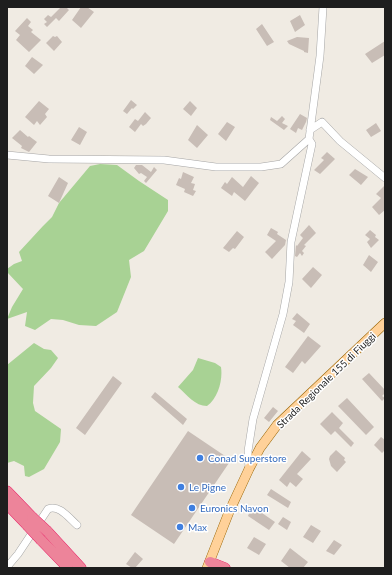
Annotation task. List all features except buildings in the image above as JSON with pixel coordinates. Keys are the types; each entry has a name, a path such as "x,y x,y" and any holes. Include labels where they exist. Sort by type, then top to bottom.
{"highway":[{"path":"7,491 30,521 81,568"},
{"path":"7,504 30,521"},
{"path":"44,535 68,568"},
{"path":"208,565 225,568"}],"main road":[{"name":"Strada Regionale 155 di Fiuggi","path":"208,565 229,512 260,448 277,425 385,323"}],"street":[{"path":"249,469 248,455 253,419 283,314 288,282 291,242 312,144 309,138 320,56 323,7"},
{"path":"310,130 322,122 340,141 385,178"},
{"path":"7,155 49,159 164,160 216,167 261,167 281,164 309,138"},
{"path":"7,567 18,554 48,509 53,507 57,508 77,525"}],"green space":[{"path":"100,164 117,165 168,200 168,211 144,251 129,260 131,277 117,312 96,326 79,325 63,320 51,319 35,330 25,326 27,312 7,319 12,307 23,289 7,272 7,269 22,261 19,252 52,217 59,203 90,166"},
{"path":"34,343 44,349 51,350 58,358 34,386 33,403 35,411 61,429 60,442 44,469 29,477 25,476 24,466 14,461 7,463 7,365"},
{"path":"198,358 215,363 221,367 221,377 217,394 207,406 203,406 195,402 178,387 193,370"}],"place":[{"name":"Conad Superstore","path":"200,458"},
{"name":"Le Pigne","path":"181,487"},
{"name":"Euronics Navon","path":"192,508"},
{"name":"Max","path":"180,527"}]}
